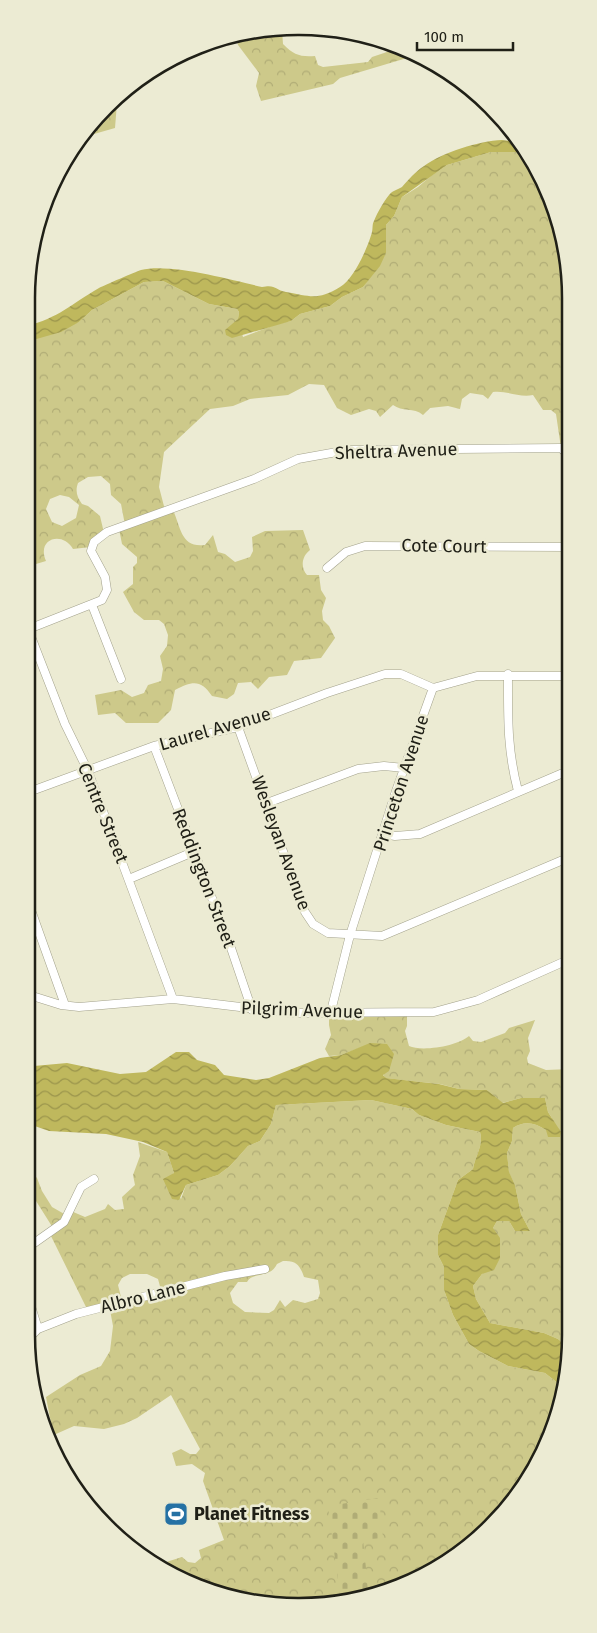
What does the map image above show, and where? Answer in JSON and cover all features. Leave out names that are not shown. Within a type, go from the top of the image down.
[{"type":"street","name":"Sheltra Avenue","points":[[92,605],[102,600],[107,590],[104,577],[91,551],[94,542],[108,532],[254,479],[298,459],[348,450],[385,448],[562,449]]},
{"type":"street","name":"Cote Court","points":[[326,568],[346,552],[365,546],[562,547]]},
{"type":"street","points":[[35,627],[92,605],[121,679]]},
{"type":"street","name":"Centre Street","points":[[35,650],[65,724],[88,771],[173,999]]},
{"type":"street","name":"Laurel Avenue","points":[[35,789],[154,746],[238,727],[327,693],[385,674],[401,674],[433,688]]},
{"type":"street","points":[[433,688],[477,676],[508,674],[562,676]]},
{"type":"street","points":[[508,674],[507,734],[510,760],[518,791]]},
{"type":"street","name":"Princeton Avenue","points":[[331,1011],[350,935],[404,768],[433,688]]},
{"type":"street","name":"Wesleyan Avenue","points":[[238,727],[305,912],[313,924],[328,932],[382,936],[562,860]]},
{"type":"street","name":"Reddington Street","points":[[154,746],[252,1010]]},
{"type":"street","points":[[267,803],[358,769],[384,766],[404,768]]},
{"type":"street","points":[[384,834],[395,836],[420,834],[562,773]]},
{"type":"street","points":[[129,879],[193,852]]},
{"type":"street","points":[[35,921],[65,1005]]},
{"type":"street","name":"Pilgrim Avenue","points":[[35,997],[80,1007],[173,999],[252,1010],[292,1013],[331,1011],[414,1012],[452,1008],[478,1000],[562,963]]},
{"type":"street","points":[[35,1242],[64,1222],[80,1188],[94,1179]]},
{"type":"street","name":"Albro Lane","points":[[35,1332],[38,1329],[76,1314],[225,1276],[265,1269]]},
{"type":"street","points":[[35,1319],[38,1329]]},
{"type":"green space","points":[[282,36],[283,44],[287,48],[294,53],[315,56],[318,65],[323,67],[368,62],[372,57],[389,51],[406,58],[340,78],[333,84],[261,101],[256,86],[259,73],[237,42],[247,40]]},
{"type":"green space","points":[[117,108],[115,128],[92,135]]},
{"type":"green space","points":[[491,152],[518,152],[535,182],[553,230],[560,264],[562,298],[562,449],[556,414],[551,410],[543,410],[533,395],[523,396],[493,392],[488,399],[483,395],[470,393],[462,399],[460,409],[448,406],[430,408],[423,415],[416,411],[393,405],[380,417],[376,411],[369,409],[351,415],[337,408],[324,385],[309,384],[288,395],[250,399],[233,406],[210,409],[164,452],[159,487],[165,510],[173,510],[180,530],[186,540],[197,545],[205,545],[213,535],[218,552],[225,554],[235,562],[250,557],[253,551],[252,537],[265,531],[303,530],[310,550],[304,558],[303,569],[307,575],[319,575],[321,590],[326,598],[322,611],[323,620],[329,626],[335,638],[321,658],[294,661],[287,675],[269,677],[258,689],[251,682],[238,683],[234,694],[227,699],[212,696],[200,684],[191,683],[181,687],[175,690],[171,710],[158,723],[126,723],[115,713],[98,715],[95,695],[121,690],[132,697],[144,693],[148,685],[161,681],[163,669],[160,656],[167,646],[168,635],[164,624],[159,620],[144,620],[134,612],[123,592],[133,584],[133,567],[137,563],[137,557],[122,544],[119,529],[125,525],[121,504],[111,495],[110,484],[101,476],[88,477],[78,483],[77,491],[82,504],[88,506],[100,516],[104,533],[91,547],[73,549],[69,543],[63,540],[52,540],[45,547],[46,561],[35,564],[35,339],[79,322],[92,310],[144,282],[163,281],[209,304],[237,309],[243,337],[277,324],[291,321],[300,314],[330,306],[342,297],[363,287],[386,253],[386,225],[394,216],[402,197],[447,165]],"holes":[[[60,495],[69,497],[79,505],[76,518],[62,526],[52,522],[46,509],[50,499]]]},
{"type":"green space","points":[[329,1011],[407,1012],[405,1031],[409,1046],[431,1048],[457,1043],[469,1036],[473,1041],[481,1042],[505,1033],[509,1028],[535,1020],[528,1038],[530,1051],[527,1058],[528,1063],[546,1070],[562,1069],[562,1342],[544,1333],[490,1323],[476,1299],[473,1286],[482,1274],[499,1258],[493,1228],[497,1221],[509,1221],[515,1231],[530,1231],[521,1214],[515,1185],[509,1173],[507,1153],[512,1141],[513,1128],[530,1123],[546,1130],[552,1118],[548,1112],[545,1098],[521,1098],[502,1103],[487,1090],[459,1089],[440,1084],[385,1078],[370,1044],[341,1055],[329,1056],[325,1049],[331,1035]]},
{"type":"green space","points":[[371,1100],[412,1109],[419,1115],[446,1125],[480,1132],[481,1141],[473,1169],[458,1180],[438,1235],[438,1255],[444,1267],[444,1290],[453,1315],[469,1344],[508,1366],[545,1373],[558,1383],[548,1419],[535,1451],[508,1495],[485,1521],[445,1554],[415,1571],[367,1589],[333,1596],[298,1598],[247,1593],[198,1578],[166,1562],[182,1557],[188,1562],[195,1563],[201,1558],[199,1550],[224,1540],[203,1481],[205,1473],[192,1464],[176,1466],[172,1453],[181,1449],[190,1454],[196,1454],[200,1449],[171,1395],[137,1418],[124,1424],[104,1429],[74,1426],[55,1435],[51,1423],[46,1397],[80,1375],[101,1366],[110,1351],[113,1326],[110,1310],[86,1307],[50,1234],[53,1228],[35,1199],[35,1176],[52,1207],[66,1215],[71,1211],[85,1217],[105,1209],[108,1204],[115,1210],[124,1209],[122,1197],[135,1185],[133,1175],[140,1156],[138,1142],[167,1152],[174,1173],[170,1178],[181,1199],[186,1185],[218,1175],[230,1166],[248,1146],[260,1141],[271,1124],[276,1105]],"holes":[[[287,1261],[294,1262],[299,1266],[304,1277],[318,1280],[320,1293],[318,1299],[305,1303],[293,1300],[285,1307],[280,1300],[274,1310],[269,1313],[245,1312],[233,1303],[230,1293],[238,1282],[247,1282],[253,1277],[270,1272],[277,1264]],[[130,1274],[147,1274],[158,1279],[161,1290],[122,1301],[118,1285],[122,1278]]]},
{"type":"green space","points":[[379,1498],[383,1538],[363,1540],[368,1589],[340,1595],[328,1506]]},
{"type":"water","points":[[493,141],[510,141],[518,152],[491,152],[447,165],[402,197],[394,216],[386,225],[386,253],[380,266],[363,287],[342,297],[330,306],[300,314],[291,321],[232,338],[226,335],[225,330],[238,319],[239,312],[237,309],[209,304],[163,281],[144,282],[92,310],[79,322],[61,332],[35,339],[35,324],[56,315],[99,288],[141,270],[154,268],[184,270],[262,287],[273,287],[282,291],[308,296],[319,296],[332,291],[345,283],[360,262],[372,232],[375,218],[384,201],[392,192],[402,187],[421,168],[441,156],[472,145]]},
{"type":"water","points":[[370,1043],[387,1044],[394,1054],[389,1071],[383,1075],[386,1078],[439,1084],[459,1089],[487,1090],[503,1103],[521,1098],[545,1098],[548,1112],[561,1132],[560,1137],[548,1137],[546,1130],[534,1124],[522,1124],[513,1128],[512,1141],[507,1153],[509,1172],[515,1185],[521,1214],[530,1231],[515,1231],[509,1221],[497,1221],[493,1228],[500,1238],[500,1258],[494,1270],[482,1274],[473,1286],[476,1299],[490,1323],[544,1333],[562,1342],[558,1383],[545,1373],[508,1366],[469,1344],[453,1315],[444,1290],[444,1267],[438,1255],[438,1235],[458,1180],[473,1169],[481,1141],[480,1132],[446,1125],[419,1115],[412,1109],[371,1100],[276,1105],[271,1124],[260,1141],[248,1146],[230,1166],[218,1175],[186,1185],[179,1200],[172,1199],[163,1179],[174,1173],[167,1152],[143,1142],[106,1134],[49,1131],[35,1126],[35,1066],[67,1063],[120,1074],[146,1072],[176,1052],[189,1052],[197,1060],[215,1065],[224,1075],[256,1080],[269,1078],[320,1058],[341,1055]]},
{"type":"place","name":"Planet Fitness","points":[[176,1514]]}]
